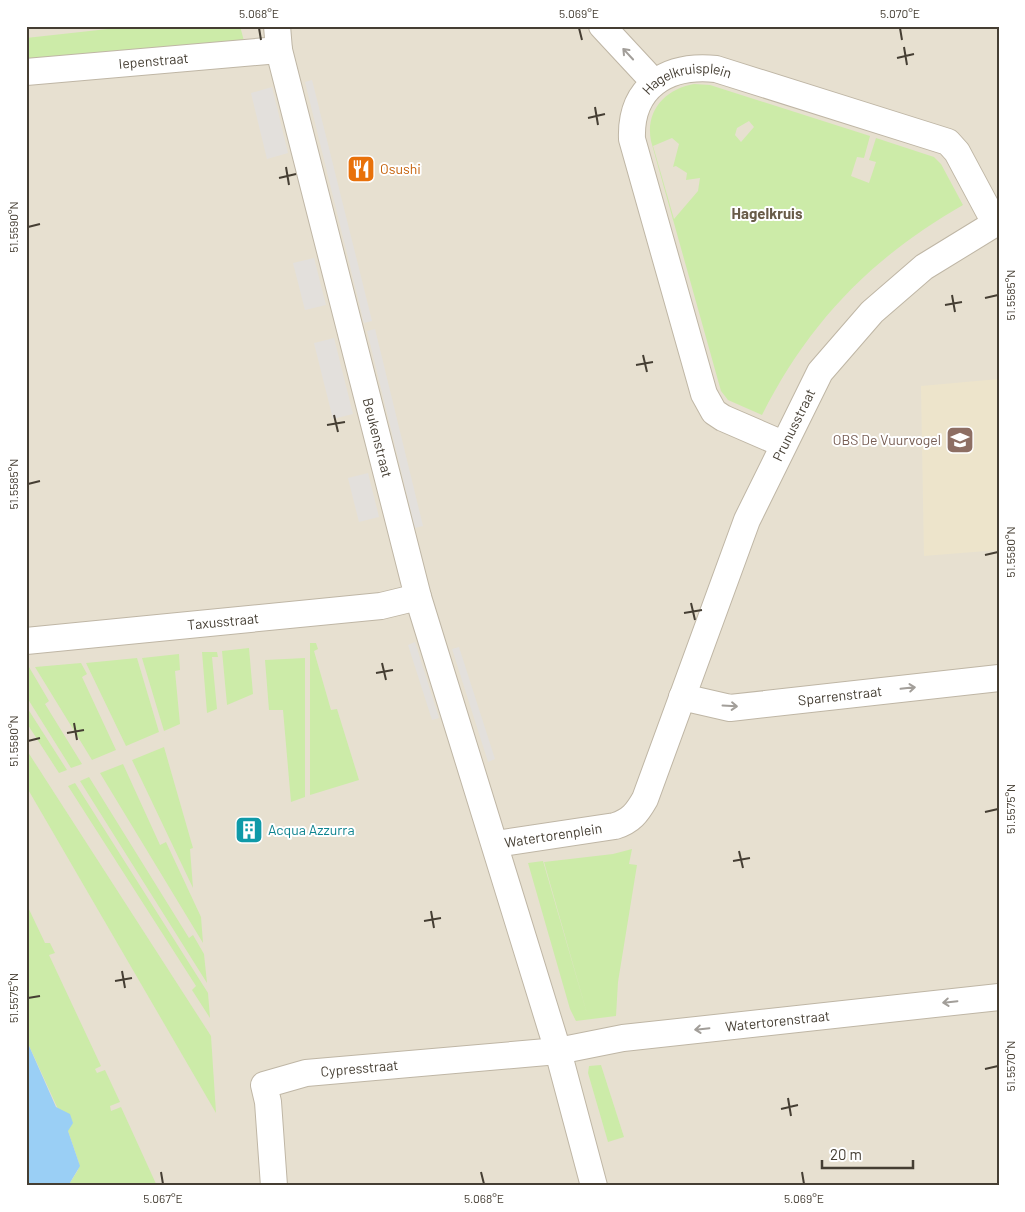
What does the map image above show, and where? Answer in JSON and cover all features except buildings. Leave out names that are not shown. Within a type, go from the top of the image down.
[{"type":"street","points":[[602,26],[654,82]]},
{"type":"street","name":"Iepenstraat","points":[[26,72],[278,38]]},
{"type":"street","name":"Beukenstraat","points":[[278,38],[418,596],[496,844]]},
{"type":"street","name":"Hagelkruisplein","points":[[783,444],[723,418],[714,412],[704,394],[632,139],[631,122],[642,94],[654,82],[667,74],[699,67],[716,68],[948,142],[957,152],[997,222]]},
{"type":"street","name":"Prunusstraat","points":[[682,698],[747,520],[820,372],[872,312],[924,267],[997,222]]},
{"type":"street","name":"Taxusstraat","points":[[26,641],[381,606],[418,596]]},
{"type":"street","name":"Sparrenstraat","points":[[682,698],[730,708],[999,678]]},
{"type":"street","name":"Watertorenplein","points":[[594,1186],[558,1051],[496,844],[626,823],[637,814],[645,799],[682,698]]},
{"type":"street","name":"Watertorenstraat","points":[[558,1051],[623,1038],[999,997]]},
{"type":"street","name":"Cypresstraat","points":[[274,1186],[268,1102],[264,1085],[306,1073],[558,1051]]},
{"type":"shaded area","points":[[26,26],[999,26],[999,1186],[26,1186]]},
{"type":"shaded area","points":[[312,80],[372,321],[364,323],[305,82]]},
{"type":"shaded area","points":[[272,87],[288,153],[267,159],[251,93]]},
{"type":"shaded area","points":[[314,258],[326,305],[305,310],[293,263]]},
{"type":"shaded area","points":[[375,329],[423,526],[415,528],[367,331]]},
{"type":"shaded area","points":[[334,338],[353,414],[333,419],[314,343]]},
{"type":"shaded area","name":"OBS De Vuurvogel","points":[[999,379],[999,550],[924,556],[921,386]]},
{"type":"shaded area","points":[[368,473],[379,517],[359,522],[348,478]]},
{"type":"shaded area","points":[[415,642],[439,718],[432,720],[408,645]]},
{"type":"shaded area","points":[[459,647],[495,759],[488,762],[452,649]]},
{"type":"green space","points":[[135,26],[240,26],[244,41],[26,60],[26,38]]},
{"type":"green space","points":[[694,84],[710,85],[870,136],[864,158],[857,157],[851,176],[869,183],[876,162],[869,160],[876,138],[934,157],[941,164],[963,205],[930,225],[900,247],[846,295],[822,321],[800,350],[780,381],[762,415],[728,400],[721,391],[651,141],[651,120],[654,111],[666,96]],"holes":[[[749,121],[754,127],[741,142],[735,135],[737,128]],[[672,138],[679,144],[673,167],[676,166],[687,173],[686,180],[700,178],[698,191],[674,219],[653,146]]]},
{"type":"green space","points":[[310,643],[316,643],[318,649],[314,651],[331,710],[337,709],[359,780],[310,795]]},
{"type":"green space","points":[[249,648],[253,694],[227,705],[222,651]]},
{"type":"green space","points":[[202,652],[217,652],[218,657],[212,657],[217,709],[207,713]]},
{"type":"green space","points":[[179,654],[180,670],[175,671],[180,724],[164,731],[142,658]]},
{"type":"green space","points":[[137,658],[159,732],[126,746],[86,663]]},
{"type":"green space","points":[[305,658],[305,797],[291,802],[283,710],[269,710],[265,660]]},
{"type":"green space","points":[[81,663],[87,674],[82,677],[116,750],[92,760],[35,667]]},
{"type":"green space","points":[[29,667],[49,701],[45,704],[82,764],[71,768],[26,696],[26,668]]},
{"type":"green space","points":[[26,706],[67,770],[59,773],[26,722]]},
{"type":"green space","points":[[164,747],[193,848],[190,849],[193,888],[132,760]]},
{"type":"green space","points":[[26,749],[211,1036],[216,1113],[26,786]]},
{"type":"green space","points":[[123,764],[160,845],[166,842],[201,917],[203,943],[100,773]]},
{"type":"green space","points":[[89,777],[189,938],[193,935],[204,954],[207,983],[80,781]]},
{"type":"green space","points":[[75,783],[208,993],[210,1018],[192,990],[196,986],[68,786]]},
{"type":"green space","points":[[632,849],[629,864],[637,865],[618,982],[616,1016],[576,1021],[570,1009],[528,863],[543,861],[588,1017],[544,862],[613,854]]},
{"type":"green space","points":[[26,903],[45,943],[50,943],[55,953],[49,955],[101,1066],[95,1069],[97,1073],[105,1070],[120,1102],[110,1106],[111,1111],[121,1107],[157,1186],[68,1186],[78,1170],[79,1163],[68,1131],[26,1039]]},
{"type":"green space","points":[[601,1065],[624,1137],[608,1142],[588,1073],[589,1066]]},
{"type":"water","points":[[26,1039],[56,1107],[70,1114],[73,1123],[68,1131],[80,1166],[68,1186],[26,1186]]},
{"type":"place","name":"Osushi","points":[[361,169]]},
{"type":"place","name":"OBS De Vuurvogel","points":[[960,440]]},
{"type":"place","name":"Acqua Azzurra","points":[[249,830]]},
{"type":"district","name":"Hagelkruis","points":[[767,214]]}]
